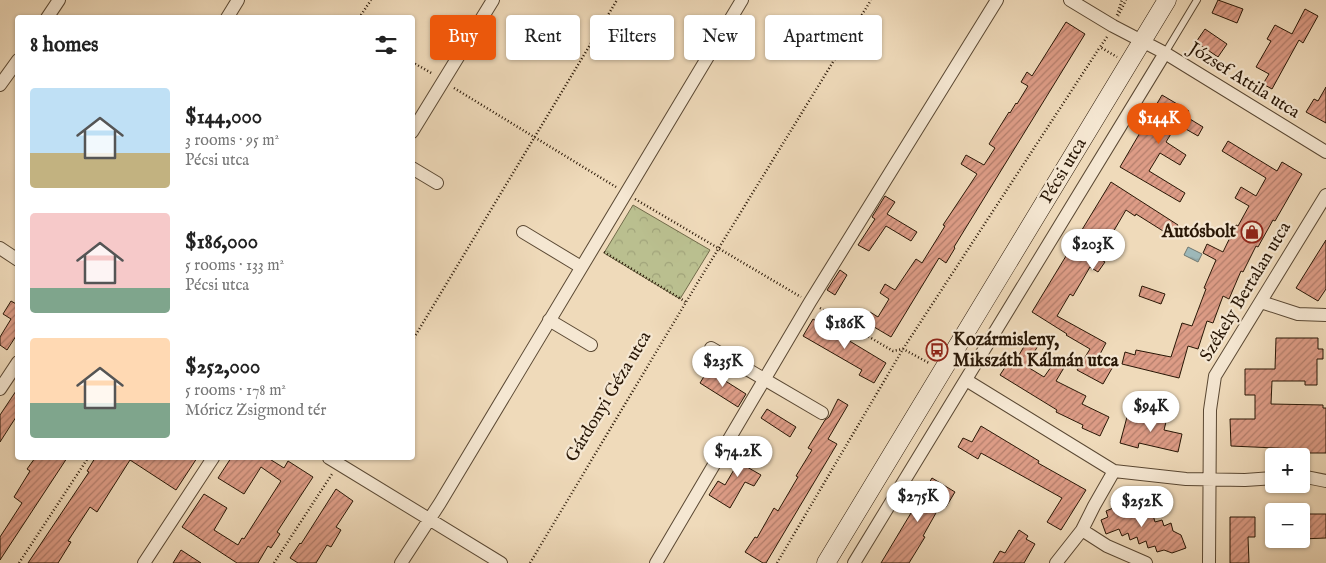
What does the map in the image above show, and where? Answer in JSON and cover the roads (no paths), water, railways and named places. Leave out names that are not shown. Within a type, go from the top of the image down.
[{"type":"main road","name":"Pécsi utca","points":[[826,563],[1167,0]]},
{"type":"street","points":[[49,15],[59,0]]},
{"type":"street","points":[[229,15],[238,0]]},
{"type":"street","points":[[415,127],[492,0]]},
{"type":"street","points":[[401,563],[430,519],[742,0]]},
{"type":"street","points":[[656,563],[810,302],[997,0]]},
{"type":"street","name":"József Attila utca","points":[[1070,0],[1165,53],[1326,152]]},
{"type":"street","points":[[854,563],[1165,53]]},
{"type":"street","points":[[0,85],[15,64]]},
{"type":"street","points":[[415,170],[437,183]]},
{"type":"street","name":"Székely Bertalan utca","points":[[1209,563],[1210,410],[1215,376],[1326,195]]},
{"type":"street","points":[[523,232],[581,267]]},
{"type":"street","points":[[0,248],[15,258]]},
{"type":"street","points":[[1261,302],[1298,314],[1326,315]]},
{"type":"street","points":[[549,320],[591,345]]},
{"type":"street","points":[[711,348],[822,413]]},
{"type":"street","points":[[0,389],[15,366]]},
{"type":"street","points":[[966,380],[1114,471],[1209,479],[1265,479]]},
{"type":"street","points":[[144,563],[212,460]]},
{"type":"street","points":[[334,461],[501,563]]},
{"type":"street","points":[[1056,563],[1082,530],[1114,471]]},
{"type":"street","points":[[1310,478],[1326,481]]},
{"type":"street","points":[[1082,530],[1107,546],[1146,563]]},
{"type":"lane","points":[[1165,53],[1197,0]]},
{"type":"water","points":[[1188,247],[1202,254],[1198,262],[1184,255]]},
{"type":"place","name":"Autósbolt","points":[[1252,232]]},
{"type":"place","name":"Kozármisleny, Mikszáth Kálmán utca","points":[[937,350]]}]
